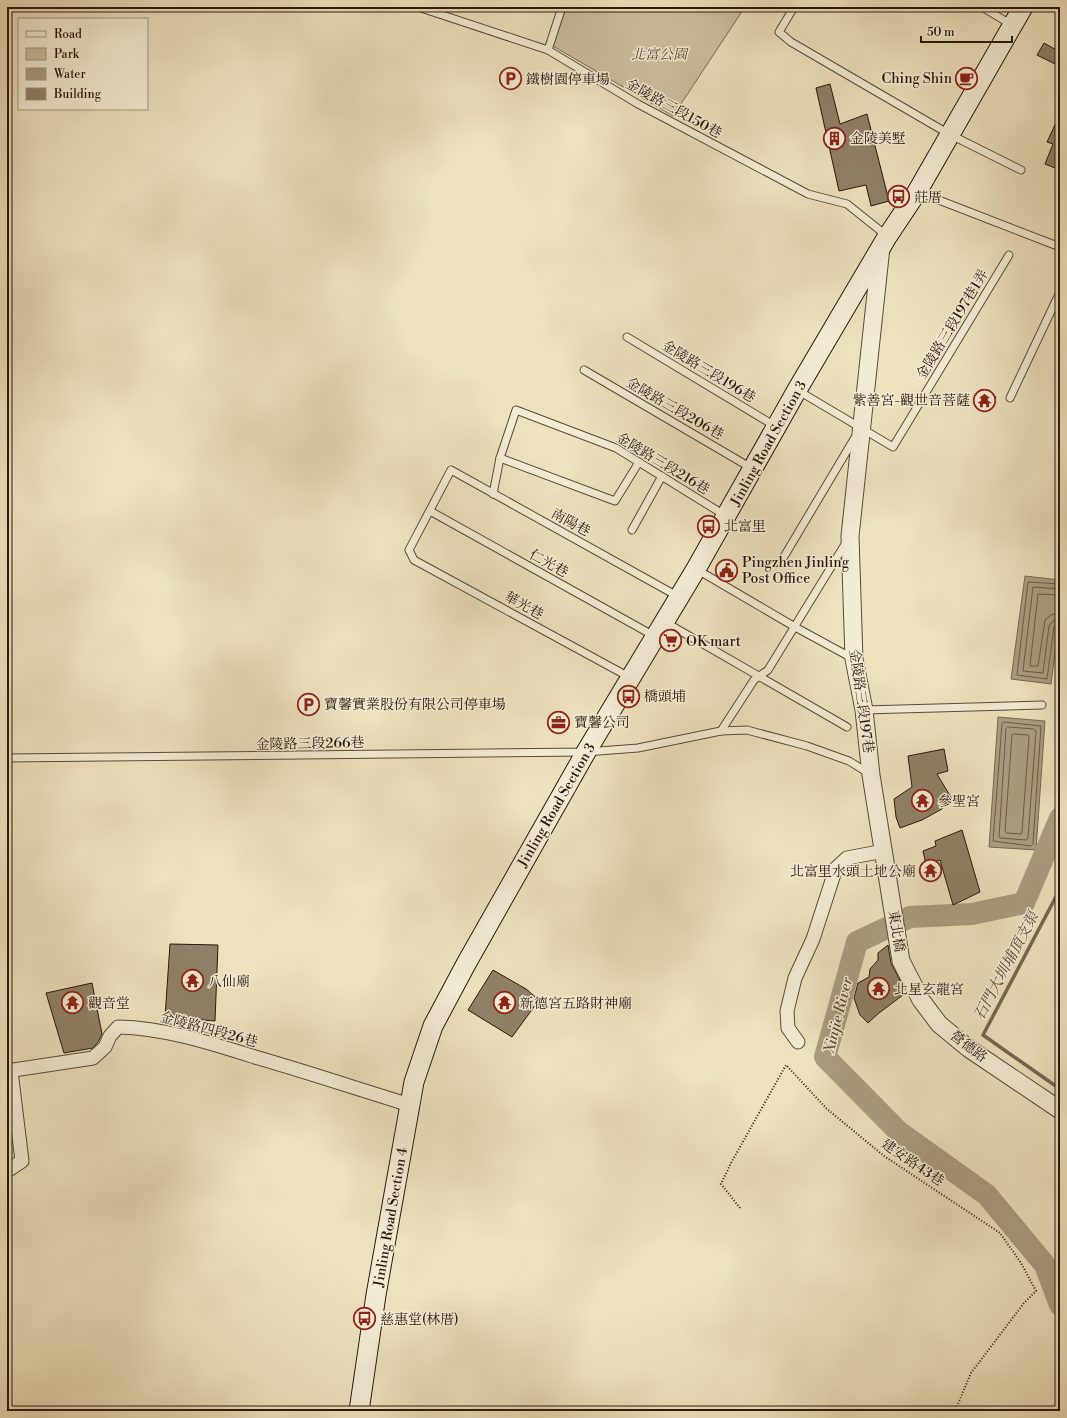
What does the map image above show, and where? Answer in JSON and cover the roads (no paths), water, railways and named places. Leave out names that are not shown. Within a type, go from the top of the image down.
[{"type":"main road","name":"Jinling Road Section 3","points":[[433,1026],[466,964],[586,752],[696,569],[797,390],[884,242],[917,192],[1023,7]]},
{"type":"main road","name":"Jinling Road Section 4","points":[[359,1411],[376,1295],[414,1082],[433,1026]]},
{"type":"street","name":"金陵路三段197巷","points":[[884,242],[850,536],[854,659],[864,710],[871,775],[892,902]]},
{"type":"street","points":[[798,1042],[788,1028],[788,1011],[795,978],[813,939],[836,868],[847,858],[884,851]]},
{"type":"street","name":"東北橋","points":[[892,902],[902,961]]},
{"type":"street","name":"營德路","points":[[902,961],[921,1000],[939,1024],[968,1048],[1057,1107]]},
{"type":"street","name":"金陵路四段26巷","points":[[7,1171],[22,1161],[9,1071],[93,1058],[105,1047],[110,1036],[118,1027],[135,1027],[169,1033],[215,1045],[410,1105]]},
{"type":"lane","name":"金陵路三段150巷","points":[[418,7],[548,50],[638,104],[808,194],[847,204],[884,242]]},
{"type":"lane","points":[[548,50],[562,7]]},
{"type":"lane","points":[[794,7],[779,32],[798,46],[950,134],[1021,170]]},
{"type":"lane","points":[[982,7],[1012,25]]},
{"type":"lane","points":[[917,192],[1060,247]]},
{"type":"lane","name":"金陵路三段197巷1弄","points":[[861,431],[893,447],[1009,255]]},
{"type":"lane","points":[[1010,398],[1060,292]]},
{"type":"lane","name":"金陵路三段196巷","points":[[627,336],[777,427]]},
{"type":"lane","name":"金陵路三段206巷","points":[[584,370],[753,469]]},
{"type":"lane","points":[[782,560],[854,439],[861,431],[797,390]]},
{"type":"lane","name":"金陵路三段216巷","points":[[500,458],[516,410],[616,448],[727,516]]},
{"type":"lane","points":[[493,494],[500,458],[615,501],[639,462]]},
{"type":"lane","name":"南陽巷","points":[[430,512],[451,470],[679,597]]},
{"type":"lane","points":[[632,530],[662,476]]},
{"type":"lane","name":"華光巷","points":[[430,512],[409,550],[414,560],[631,678]]},
{"type":"lane","name":"仁光巷","points":[[430,512],[660,629],[760,676],[847,727]]},
{"type":"lane","points":[[721,731],[754,680],[768,670],[850,536]]},
{"type":"lane","points":[[696,569],[795,627],[854,659]]},
{"type":"lane","points":[[864,710],[1042,705]]},
{"type":"lane","name":"金陵路三段266巷","points":[[7,758],[586,752],[638,748],[721,731],[747,730],[800,744],[849,761],[871,775]]},
{"type":"water","points":[[1025,576],[1060,580],[1060,613],[1051,684],[1011,679]]},
{"type":"water","points":[[998,717],[1045,721],[1036,850],[989,847]]},
{"type":"waterway","name":"Xinjie River","points":[[1060,818],[1024,903],[972,914],[910,917],[857,942],[825,1057],[899,1132],[987,1195],[1045,1265],[1060,1305]]},
{"type":"waterway","name":"石門大圳埔頂支渠","points":[[1060,889],[983,1035],[1060,1089]]},
{"type":"waterway","name":"石門大圳埔頂支渠","points":[[1054,1287],[1060,1288]]},
{"type":"place","name":"Ching Shin","points":[[967,78]]},
{"type":"place","name":"鐵樹園停車場","points":[[511,79]]},
{"type":"place","name":"金陵美墅","points":[[835,138]]},
{"type":"place","name":"莊厝","points":[[899,197]]},
{"type":"place","name":"紫善宮-觀世音菩薩","points":[[985,400]]},
{"type":"place","name":"北富里","points":[[709,526]]},
{"type":"place","name":"Pingzhen Jinling Post Office","points":[[726,570]]},
{"type":"place","name":"OK mart","points":[[671,641]]},
{"type":"place","name":"橋頭埔","points":[[629,696]]},
{"type":"place","name":"寶馨實業股份有限公司停車場","points":[[309,704]]},
{"type":"place","name":"寶馨公司","points":[[559,722]]},
{"type":"place","name":"參聖宮","points":[[922,801]]},
{"type":"place","name":"北富里水頭土地公廟","points":[[931,871]]},
{"type":"place","name":"八仙廟","points":[[192,981]]},
{"type":"place","name":"北星玄龍宮","points":[[879,989]]},
{"type":"place","name":"觀音堂","points":[[73,1003]]},
{"type":"place","name":"新德宮五路財神廟","points":[[504,1003]]},
{"type":"place","name":"慈惠堂(林厝)","points":[[365,1319]]},
{"type":"park label","name":"北富公園","points":[[659,54]]}]
